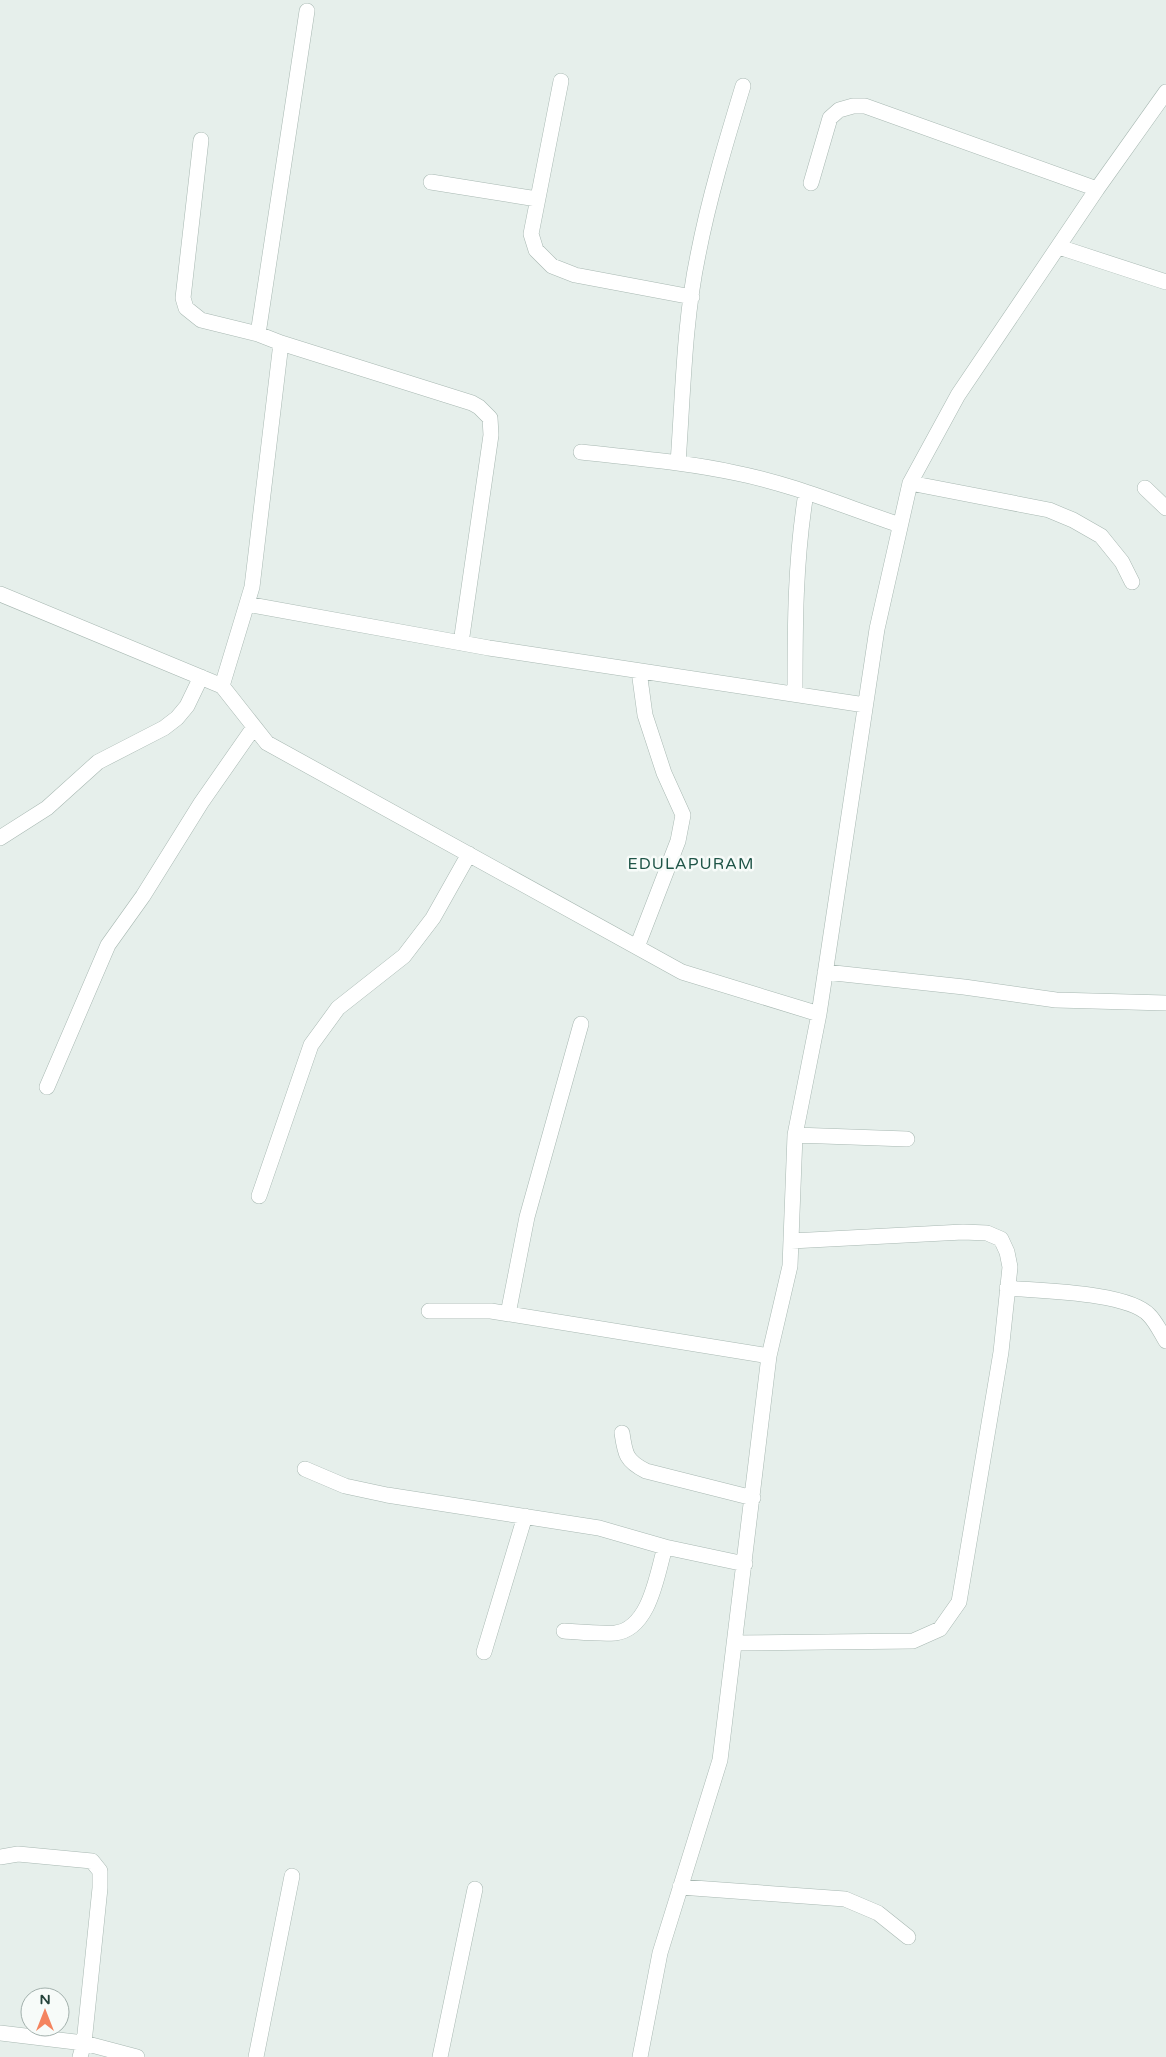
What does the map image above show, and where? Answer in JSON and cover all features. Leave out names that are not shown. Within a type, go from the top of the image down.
[{"type":"street","points":[[258,334],[307,11]]},
{"type":"street","points":[[561,81],[530,234],[536,250],[552,266],[575,275],[692,297]]},
{"type":"street","points":[[678,463],[697,256],[715,179],[743,86]]},
{"type":"street","points":[[640,2057],[660,1953],[720,1760],[769,1356],[790,1266],[795,1135],[819,1014],[877,629],[910,483],[958,395],[1097,189],[1166,92]]},
{"type":"street","points":[[811,183],[830,118],[839,110],[853,106],[865,106],[1097,189]]},
{"type":"street","points":[[201,140],[183,298],[186,308],[201,320],[258,334],[280,343],[458,398],[479,407],[490,418],[491,435],[462,643]]},
{"type":"street","points":[[431,182],[537,199]]},
{"type":"street","points":[[1059,246],[1166,282]]},
{"type":"street","points":[[222,686],[253,578],[280,343]]},
{"type":"street","points":[[581,452],[678,463],[737,473],[806,493],[900,525]]},
{"type":"street","points":[[910,483],[1048,510],[1073,520],[1101,536],[1122,562],[1132,582]]},
{"type":"street","points":[[1145,488],[1166,508]]},
{"type":"street","points":[[795,694],[795,587],[799,536],[806,493]]},
{"type":"street","points":[[0,594],[222,686],[266,743],[682,972],[819,1014]]},
{"type":"street","points":[[247,604],[462,643],[865,705]]},
{"type":"street","points":[[637,947],[678,840],[683,815],[664,773],[645,715],[639,671]]},
{"type":"street","points":[[0,838],[47,808],[98,762],[164,728],[177,718],[187,706],[201,677]]},
{"type":"street","points":[[47,1087],[108,945],[143,896],[201,802],[254,726]]},
{"type":"street","points":[[259,1196],[312,1045],[338,1008],[404,956],[433,918],[469,854]]},
{"type":"street","points":[[825,972],[964,987],[1056,1000],[1166,1003]]},
{"type":"street","points":[[508,1314],[527,1217],[581,1024]]},
{"type":"street","points":[[795,1135],[908,1139]]},
{"type":"street","points":[[735,1643],[912,1641],[940,1629],[959,1602],[1001,1352],[1010,1267],[1008,1252],[1001,1239],[987,1233],[963,1232],[791,1241]]},
{"type":"street","points":[[1007,1288],[1106,1298],[1133,1304],[1149,1315],[1166,1341]]},
{"type":"street","points":[[429,1311],[491,1311],[769,1356]]},
{"type":"street","points":[[622,1433],[625,1454],[633,1465],[646,1471],[753,1498]]},
{"type":"street","points":[[305,1468],[345,1486],[387,1495],[598,1528],[665,1547],[745,1564]]},
{"type":"street","points":[[484,1652],[526,1516]]},
{"type":"street","points":[[564,1631],[616,1633],[631,1628],[645,1612],[665,1547]]},
{"type":"street","points":[[0,1857],[18,1854],[92,1861],[100,1871],[100,1888],[82,2050]]},
{"type":"street","points":[[256,2057],[292,1876]]},
{"type":"street","points":[[680,1887],[845,1899],[878,1914],[908,1937]]},
{"type":"street","points":[[440,2057],[476,1889]]},
{"type":"street","points":[[0,2033],[82,2050],[137,2057]]},
{"type":"district","name":"EDULAPURAM","points":[[691,864]]}]
